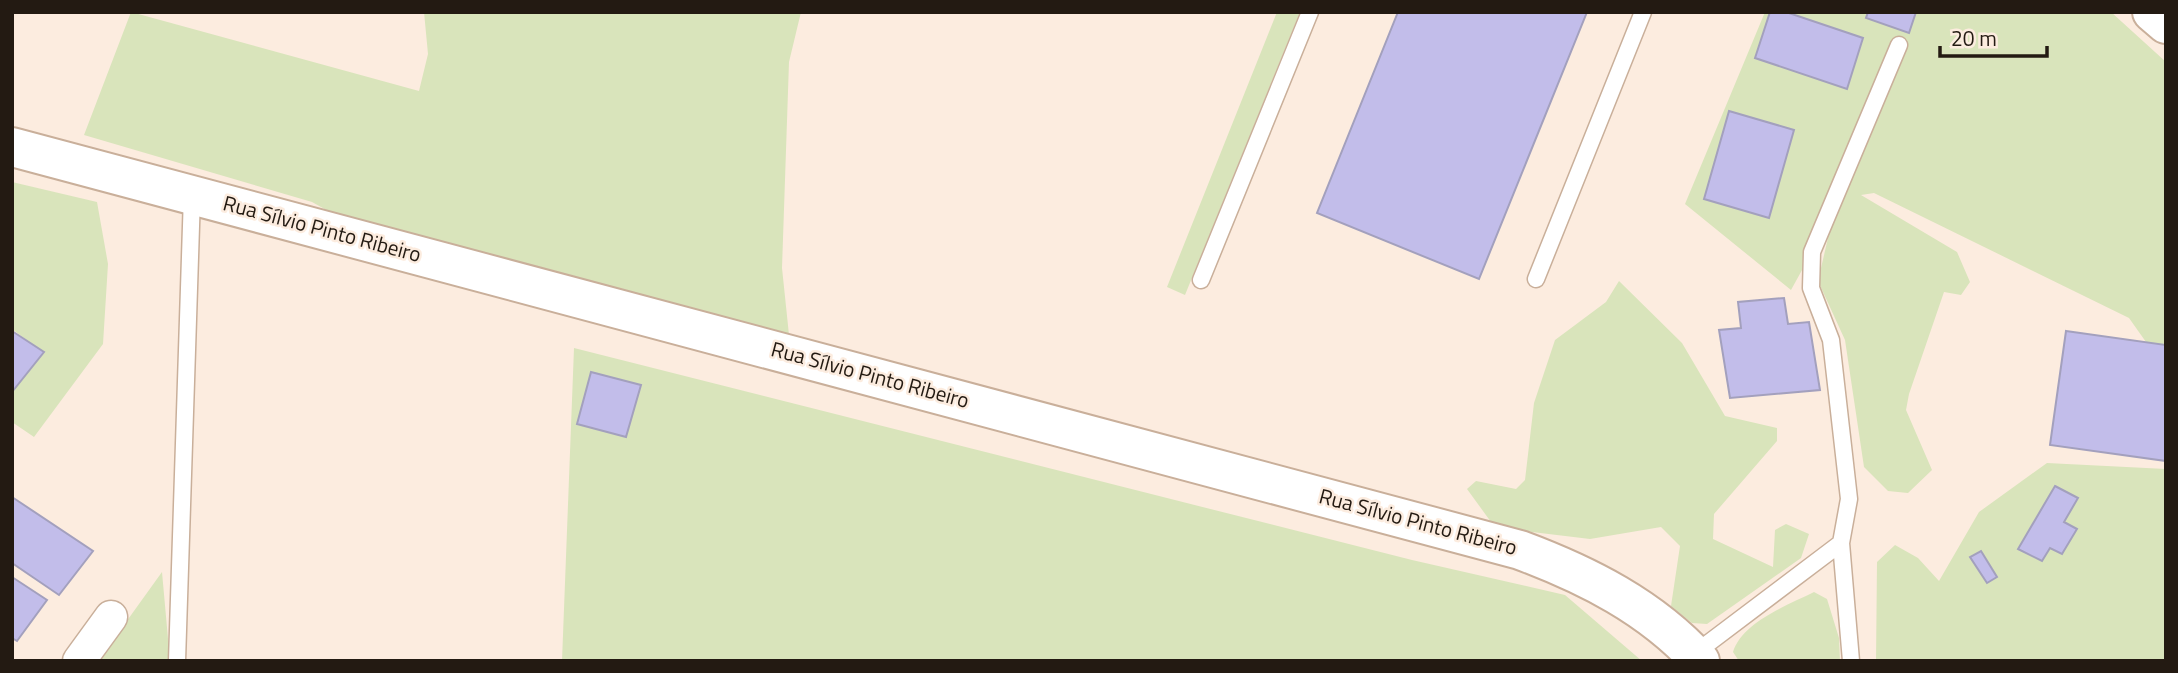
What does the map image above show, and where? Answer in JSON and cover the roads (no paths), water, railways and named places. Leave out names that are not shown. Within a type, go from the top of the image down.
[{"type":"street","points":[[2152,12],[2166,24]]},
{"type":"street","name":"Rua Sílvio Pinto Ribeiro","points":[[12,147],[1520,550],[1573,570],[1613,591],[1654,618],[1697,657]]},
{"type":"street","points":[[79,661],[111,617]]},
{"type":"lane","points":[[1201,280],[1310,12]]},
{"type":"lane","points":[[1536,279],[1643,12]]},
{"type":"lane","points":[[1851,661],[1841,543],[1849,499],[1831,340],[1811,288],[1812,252],[1899,45]]},
{"type":"lane","points":[[177,661],[192,195]]},
{"type":"lane","points":[[1697,657],[1841,543]]}]
